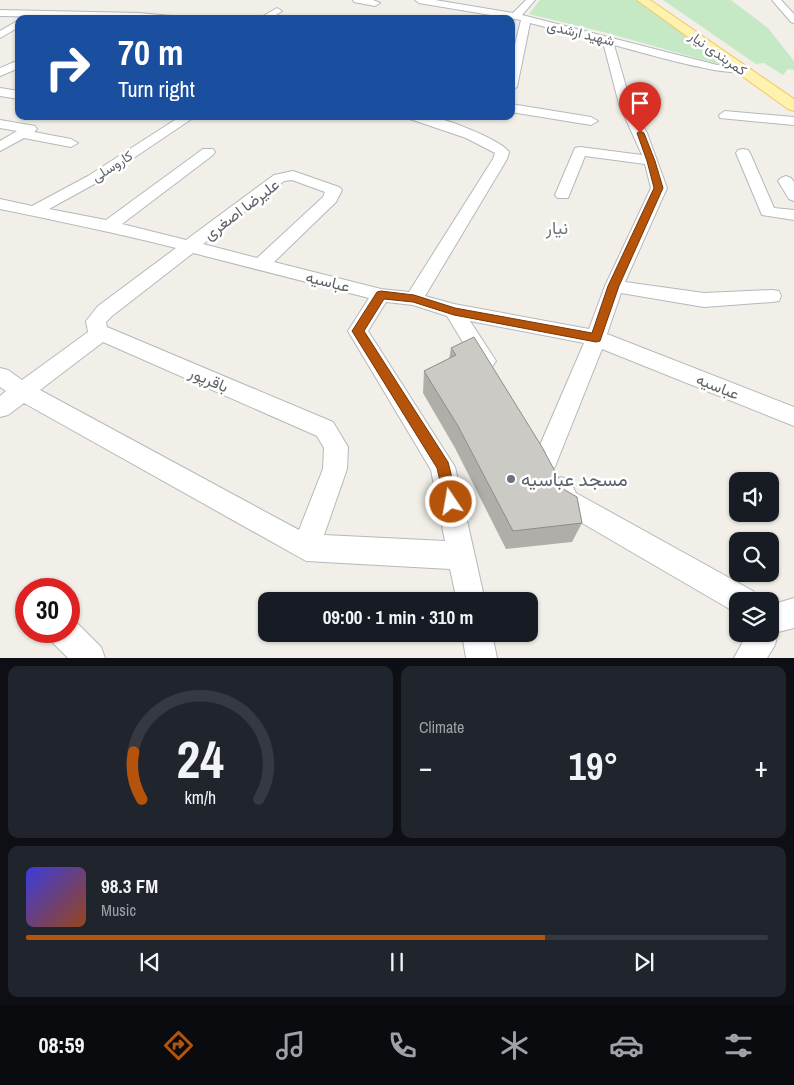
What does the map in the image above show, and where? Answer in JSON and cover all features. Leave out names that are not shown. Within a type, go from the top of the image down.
[{"type":"main road","name":"کمربندی نیار","points":[[643,0],[794,106]]},
{"type":"street","points":[[357,0],[375,4]]},
{"type":"street","name":"شهید ارشدی","points":[[419,0],[444,9],[468,9],[503,15]]},
{"type":"street","points":[[468,9],[481,0]]},
{"type":"street","points":[[515,56],[520,18],[531,0]]},
{"type":"street","points":[[776,0],[792,16]]},
{"type":"street","points":[[270,15],[277,11]]},
{"type":"street","points":[[0,13],[15,15]]},
{"type":"street","name":"شهید ارشدی","points":[[515,17],[717,68],[742,70]]},
{"type":"street","points":[[0,35],[15,26]]},
{"type":"street","points":[[546,460],[596,338],[614,286],[659,188],[640,133],[625,104],[608,40]]},
{"type":"street","points":[[0,73],[15,65]]},
{"type":"street","points":[[0,92],[15,94]]},
{"type":"street","points":[[515,109],[591,121]]},
{"type":"street","points":[[725,115],[794,121]]},
{"type":"street","name":"کاروسلی","points":[[32,212],[93,179],[184,120]]},
{"type":"street","points":[[414,299],[500,159],[502,152],[458,123],[440,120]]},
{"type":"street","points":[[0,124],[30,129],[0,147]]},
{"type":"street","points":[[22,134],[71,143]]},
{"type":"street","points":[[563,195],[580,151],[651,161]]},
{"type":"street","points":[[109,226],[208,152]]},
{"type":"street","points":[[743,153],[768,212],[794,215]]},
{"type":"street","name":"علیرضا اصغری","points":[[192,247],[279,178],[293,175],[334,190],[330,198],[261,264]]},
{"type":"street","points":[[786,181],[794,196]]},
{"type":"street","name":"عباسیه","points":[[0,204],[32,212],[109,226],[381,294],[414,299],[454,311],[596,338],[794,417]]},
{"type":"street","points":[[0,408],[101,333],[96,331],[96,321],[105,311],[192,247]]},
{"type":"street","points":[[614,286],[704,300],[772,296]]},
{"type":"street","points":[[381,294],[358,331],[443,467],[469,592]]},
{"type":"street","points":[[454,311],[495,377]]},
{"type":"street","name":"باقرپور","points":[[101,333],[325,429],[336,447],[335,469],[306,548]]},
{"type":"street","points":[[0,376],[22,391],[306,548],[462,556]]},
{"type":"street","points":[[531,435],[567,501],[729,593]]},
{"type":"street","points":[[479,642],[482,658]]},
{"type":"street","points":[[749,658],[760,642]]},
{"type":"street","points":[[75,643],[90,658]]},
{"type":"green space","points":[[540,0],[636,0],[725,64],[718,64],[607,33],[529,14]]},
{"type":"green space","points":[[663,0],[731,0],[768,28],[794,61],[794,70],[788,69],[783,75],[764,63],[756,64]]},
{"type":"building","name":"مسجد عباسیه","points":[[474,337],[542,447],[565,490],[577,497],[582,523],[513,531],[458,426],[424,371],[456,355],[451,348]]},
{"type":"place","name":"مسجد عباسیه","points":[[511,479]]},
{"type":"district","name":"نیار","points":[[557,228]]},
{"type":"route","points":[[451,502],[443,467],[358,331],[381,294],[414,299],[454,311],[596,338],[614,286],[659,188],[640,133]]}]
